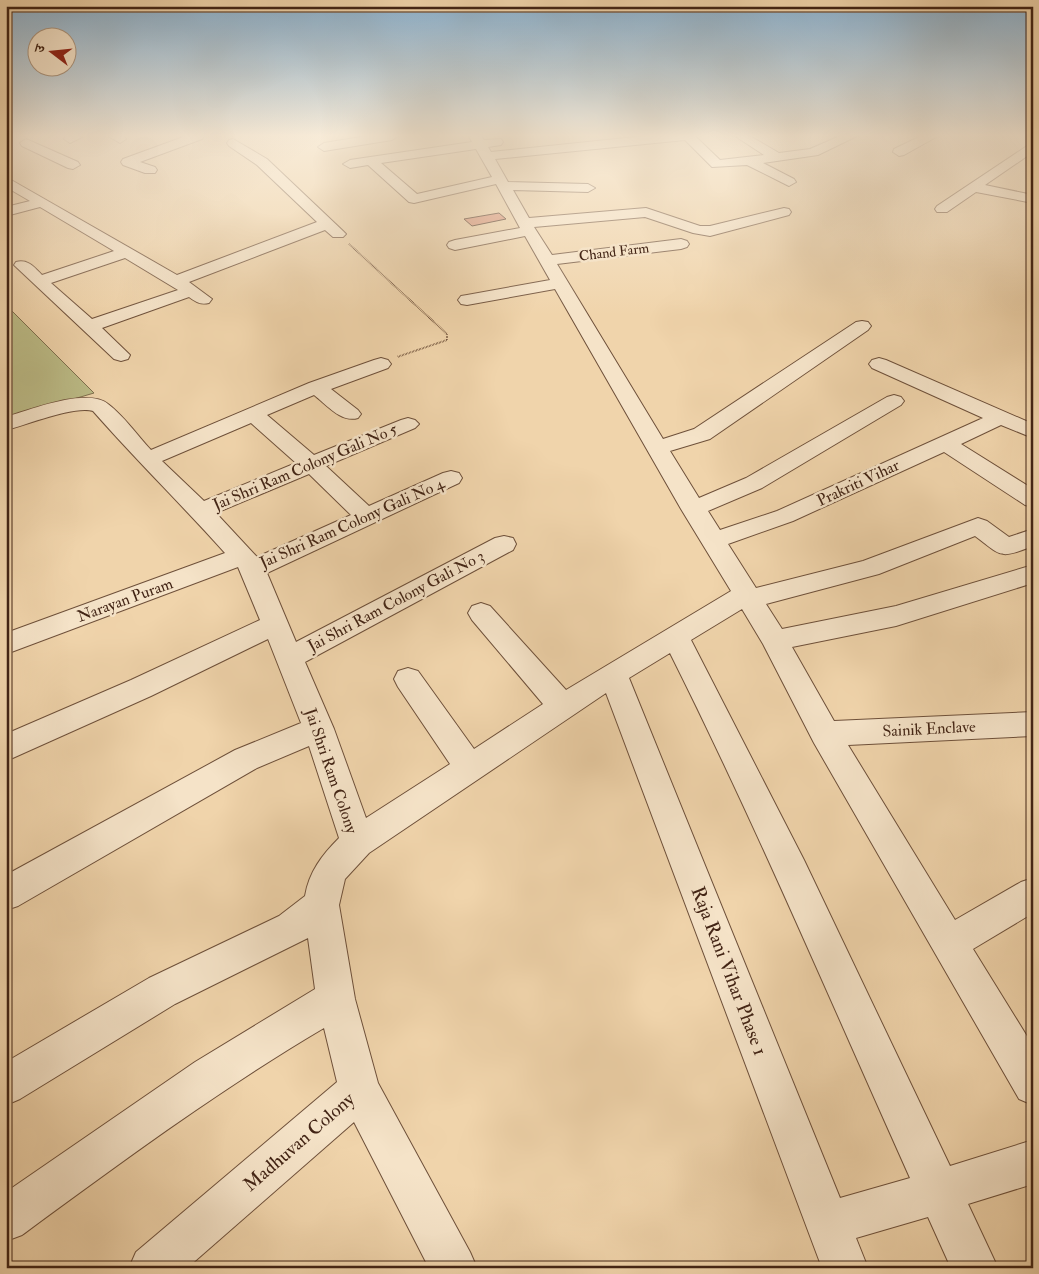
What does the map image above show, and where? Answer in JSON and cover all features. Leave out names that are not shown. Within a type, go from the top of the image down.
[{"type":"street","points":[[31,195],[190,290]]},
{"type":"street","points":[[297,195],[339,235]]},
{"type":"street","points":[[410,195],[414,199],[432,195]]},
{"type":"street","points":[[509,195],[657,448],[775,640],[825,734],[1033,1085]]},
{"type":"street","points":[[942,209],[960,195]]},
{"type":"street","points":[[997,195],[1031,207]]},
{"type":"street","points":[[6,212],[42,202]]},
{"type":"street","points":[[455,245],[526,227],[646,212],[698,230],[710,231],[784,212]]},
{"type":"street","points":[[89,326],[190,290],[327,224]]},
{"type":"street","name":"Chand Farm","points":[[547,260],[681,244]]},
{"type":"street","points":[[40,281],[126,252]]},
{"type":"street","points":[[22,265],[121,355]]},
{"type":"street","points":[[467,300],[560,283]]},
{"type":"street","points":[[657,448],[702,434],[862,326]]},
{"type":"street","points":[[148,459],[316,387],[385,362]]},
{"type":"street","points":[[879,364],[1033,432]]},
{"type":"street","points":[[316,387],[351,414]]},
{"type":"street","points":[[693,508],[754,483],[894,401]]},
{"type":"street","name":"Jai Shri Ram Colony","points":[[6,424],[65,407],[88,404],[100,407],[148,459],[201,511],[247,562],[319,729],[357,842],[613,674],[747,597],[870,568],[978,526],[1006,547],[1033,537]]},
{"type":"street","points":[[253,414],[312,465],[367,517]]},
{"type":"street","name":"Prakriti Vihar","points":[[713,541],[785,516],[1000,418]]},
{"type":"street","name":"Jai Shri Ram Colony Gali No 5","points":[[201,511],[408,424]]},
{"type":"street","points":[[944,442],[1033,500]]},
{"type":"street","name":"Jai Shri Ram Colony Gali No 4","points":[[247,562],[367,517],[451,478]]},
{"type":"street","name":"Jai Shri Ram Colony Gali No 3","points":[[289,658],[504,544]]},
{"type":"street","name":"Narayan Puram","points":[[6,644],[247,562]]},
{"type":"street","points":[[775,640],[896,616],[1033,574]]},
{"type":"street","points":[[481,613],[562,707]]},
{"type":"street","points":[[6,748],[141,688],[275,624]]},
{"type":"street","points":[[675,637],[710,702],[802,895],[938,1192],[975,1268]]},
{"type":"street","name":"Raja Rani Vihar Phase 1","points":[[613,674],[845,1268]]},
{"type":"street","points":[[408,679],[470,769]]},
{"type":"street","name":"Sainik Enclave","points":[[825,734],[1033,724]]},
{"type":"street","points":[[6,894],[246,759],[319,729]]},
{"type":"street","name":"Madhuvan Colony","points":[[166,1263],[359,1090],[336,999],[321,905],[324,886],[332,868],[357,842]]},
{"type":"street","points":[[948,943],[1033,894]]},
{"type":"street","points":[[6,1085],[162,991],[292,928],[321,905]]},
{"type":"street","points":[[6,1219],[152,1116],[271,1036],[336,999]]},
{"type":"street","points":[[359,1090],[454,1268]]},
{"type":"street","points":[[828,1224],[1033,1162]]},
{"type":"path","points":[[339,235],[446,334],[446,340],[385,362]]},
{"type":"green space","points":[[6,305],[94,393],[6,419]]},
{"type":"building","points":[[499,213],[506,219],[472,226],[464,219]]}]
